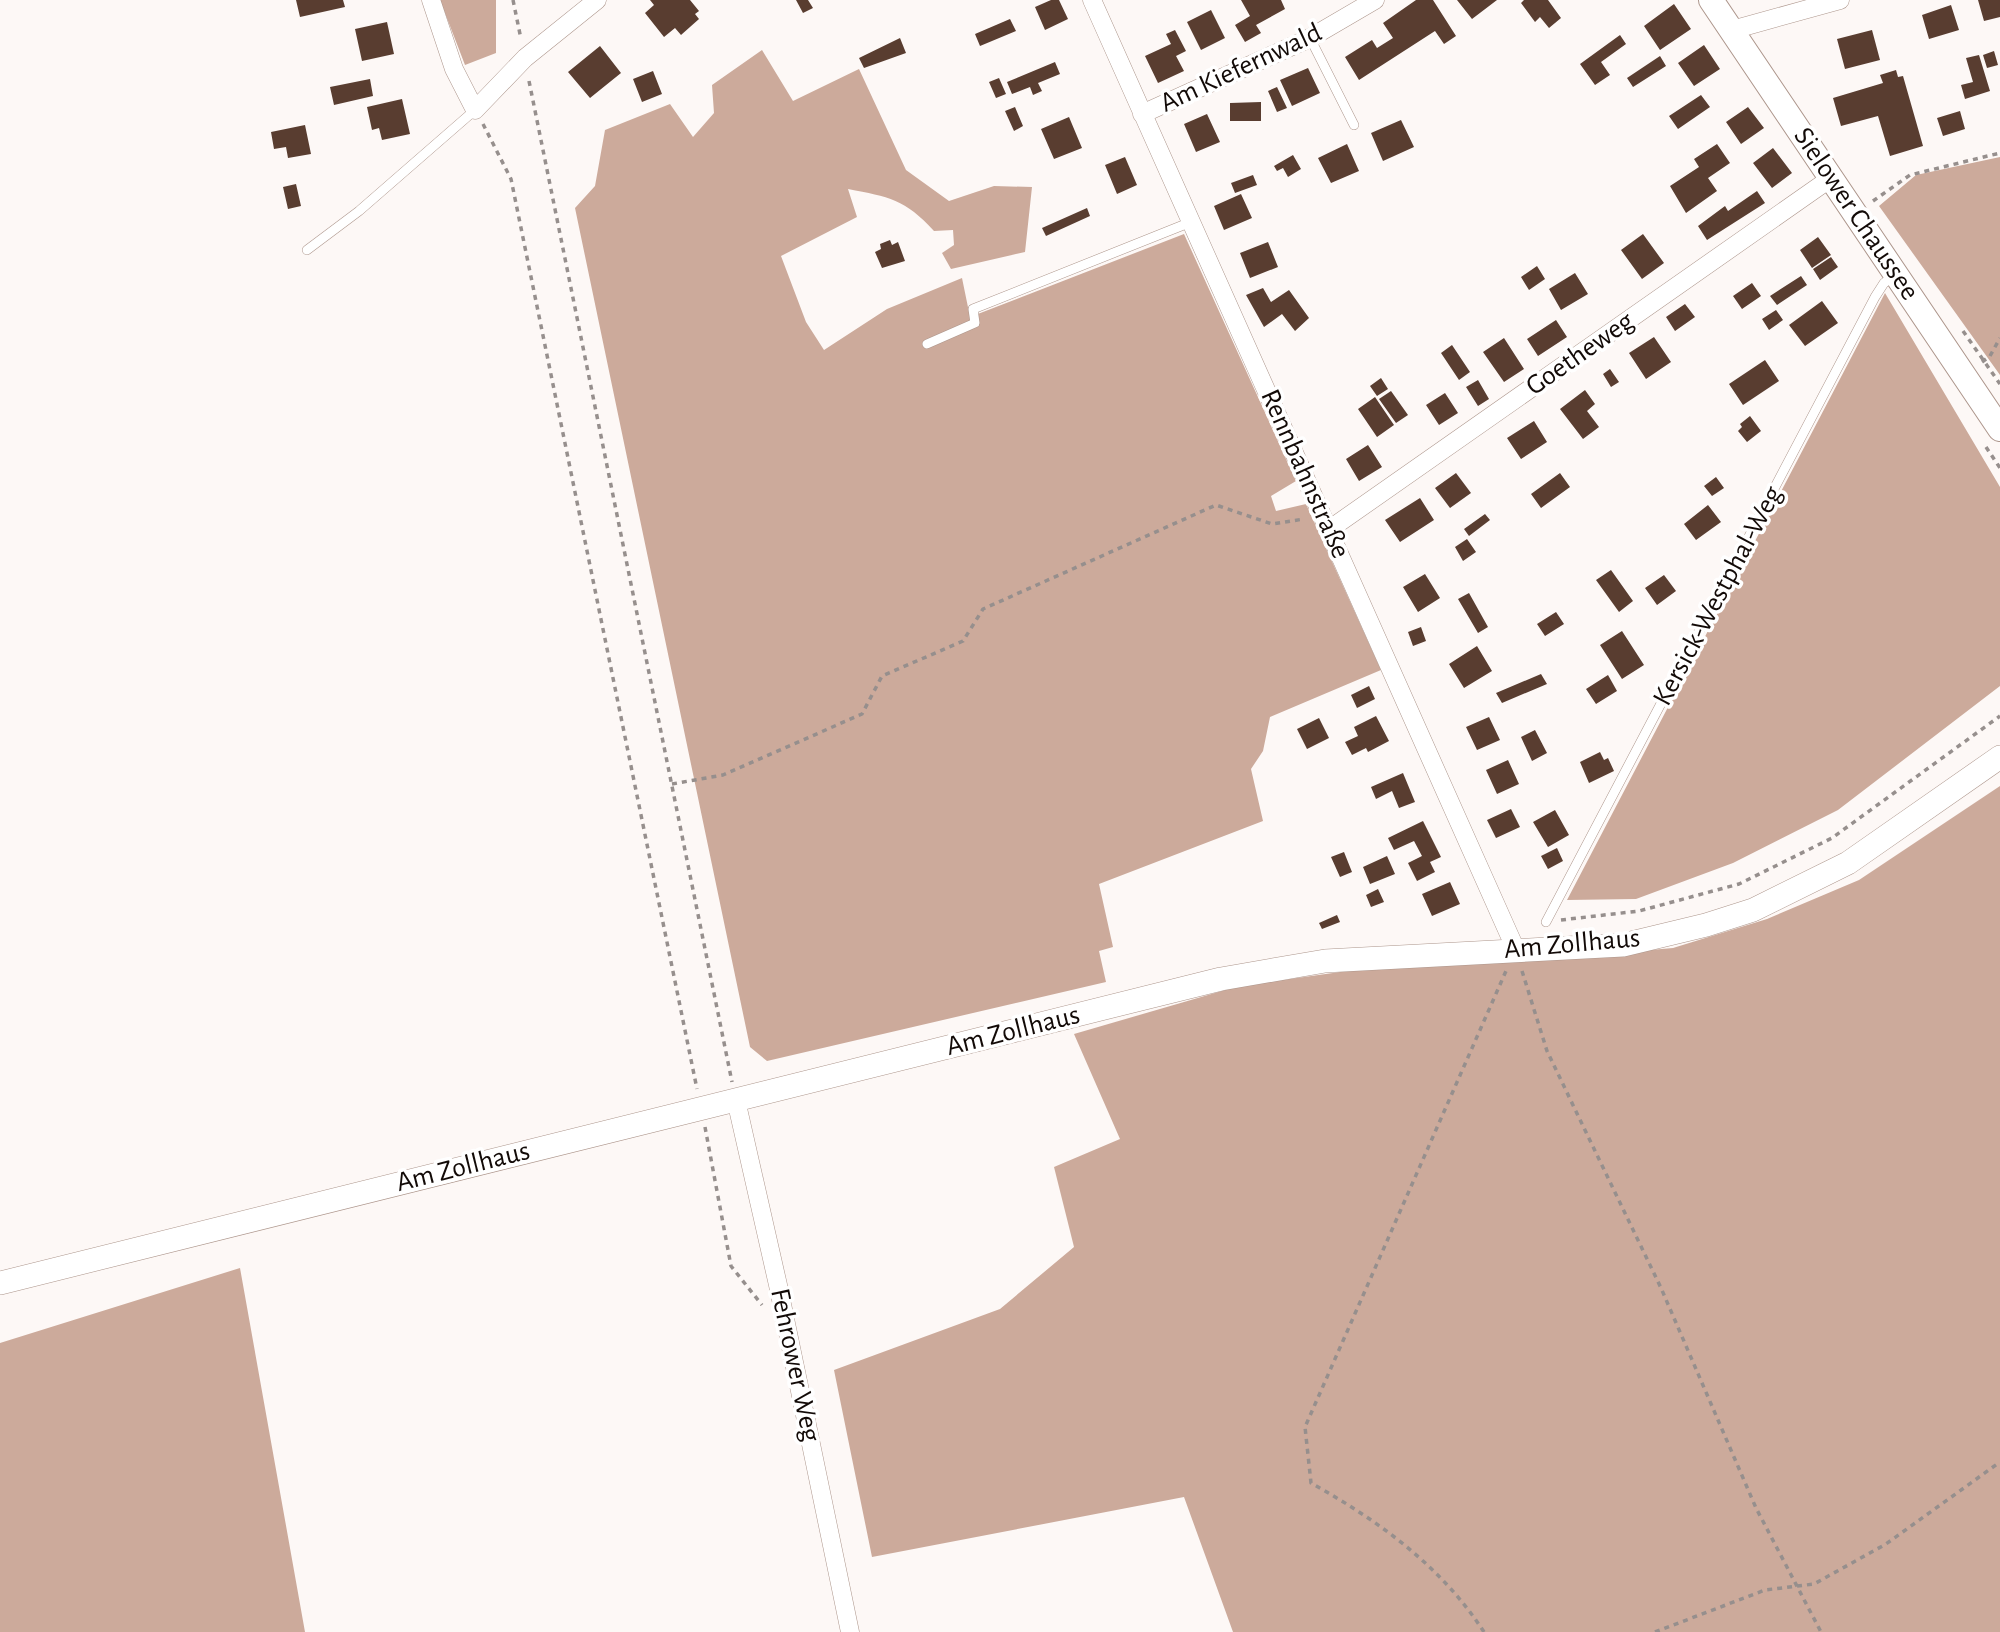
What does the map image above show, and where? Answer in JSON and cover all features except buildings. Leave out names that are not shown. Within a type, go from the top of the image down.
[{"type":"main road","name":"Sielower Chaussee","points":[[1711,0],[2000,429]]},
{"type":"street","points":[[431,0],[454,69],[475,110],[524,58],[597,0]]},
{"type":"street","name":"Rennbahnstraße","points":[[1092,0],[1516,950]]},
{"type":"street","name":"Am Kiefernwald","points":[[1142,114],[1310,38],[1375,0]]},
{"type":"street","points":[[1732,30],[1840,0]]},
{"type":"street","name":"Goetheweg","points":[[1326,522],[1831,178]]},
{"type":"street","name":"Am Zollhaus","points":[[0,1283],[1220,979],[1325,961],[1623,945],[1753,910],[1848,863],[2000,757]]},
{"type":"street","name":"Fehrower Weg","points":[[736,1100],[778,1284],[850,1632]]},
{"type":"lane","points":[[1310,38],[1354,125]]},
{"type":"lane","points":[[307,250],[359,211],[475,110]]},
{"type":"lane","points":[[927,344],[975,323],[972,309],[1191,222]]},
{"type":"lane","name":"Kersick-Westphal-Weg","points":[[1546,922],[1875,297],[1884,283],[1896,274]]},
{"type":"path","points":[[513,0],[736,1100]]},
{"type":"path","points":[[475,110],[511,179],[731,1266],[762,1304],[765,1318]]},
{"type":"path","points":[[1856,215],[1910,175],[2000,153]]},
{"type":"path","points":[[2000,338],[1984,361],[2000,384]]},
{"type":"path","points":[[672,784],[723,775],[862,714],[882,676],[964,641],[983,609],[1216,505],[1272,524],[1326,522]]},
{"type":"path","points":[[1546,922],[1639,911],[1740,884],[1832,838],[2000,716]]},
{"type":"path","points":[[1516,950],[1546,1051],[1661,1288],[1756,1508],[1821,1632]]},
{"type":"path","points":[[1485,1632],[1465,1604],[1421,1556],[1350,1504],[1311,1483],[1305,1427],[1516,950]]},
{"type":"path","points":[[1655,1632],[1765,1590],[1815,1584],[1886,1544],[2000,1462]]},
{"type":"shaded area","points":[[440,0],[496,0],[496,53],[465,65]]},
{"type":"shaded area","points":[[762,50],[793,101],[859,69],[906,170],[949,201],[994,186],[1032,187],[1025,252],[951,269],[942,253],[954,245],[953,230],[934,231],[914,212],[895,201],[848,189],[857,217],[781,256],[806,322],[824,350],[887,309],[962,278],[970,317],[1184,234],[1296,481],[1271,496],[1276,511],[1306,504],[1381,670],[1270,717],[1263,751],[1251,769],[1263,821],[1099,884],[1113,947],[1099,951],[1106,982],[767,1061],[750,1047],[575,208],[595,186],[605,130],[670,104],[693,137],[714,113],[712,85]]},
{"type":"shaded area","points":[[2000,157],[2000,375],[1879,206],[1916,175]]},
{"type":"shaded area","points":[[1885,293],[2000,487],[2000,686],[1838,810],[1733,863],[1636,899],[1567,900]]},
{"type":"shaded area","points":[[2000,786],[2000,1632],[1233,1632],[1184,1497],[872,1557],[834,1370],[1000,1309],[1074,1247],[1054,1167],[1120,1139],[1074,1034],[1239,986],[1376,967],[1511,962],[1673,948],[1767,919],[1859,880]]},
{"type":"shaded area","points":[[240,1268],[305,1632],[0,1632],[0,1343]]}]
